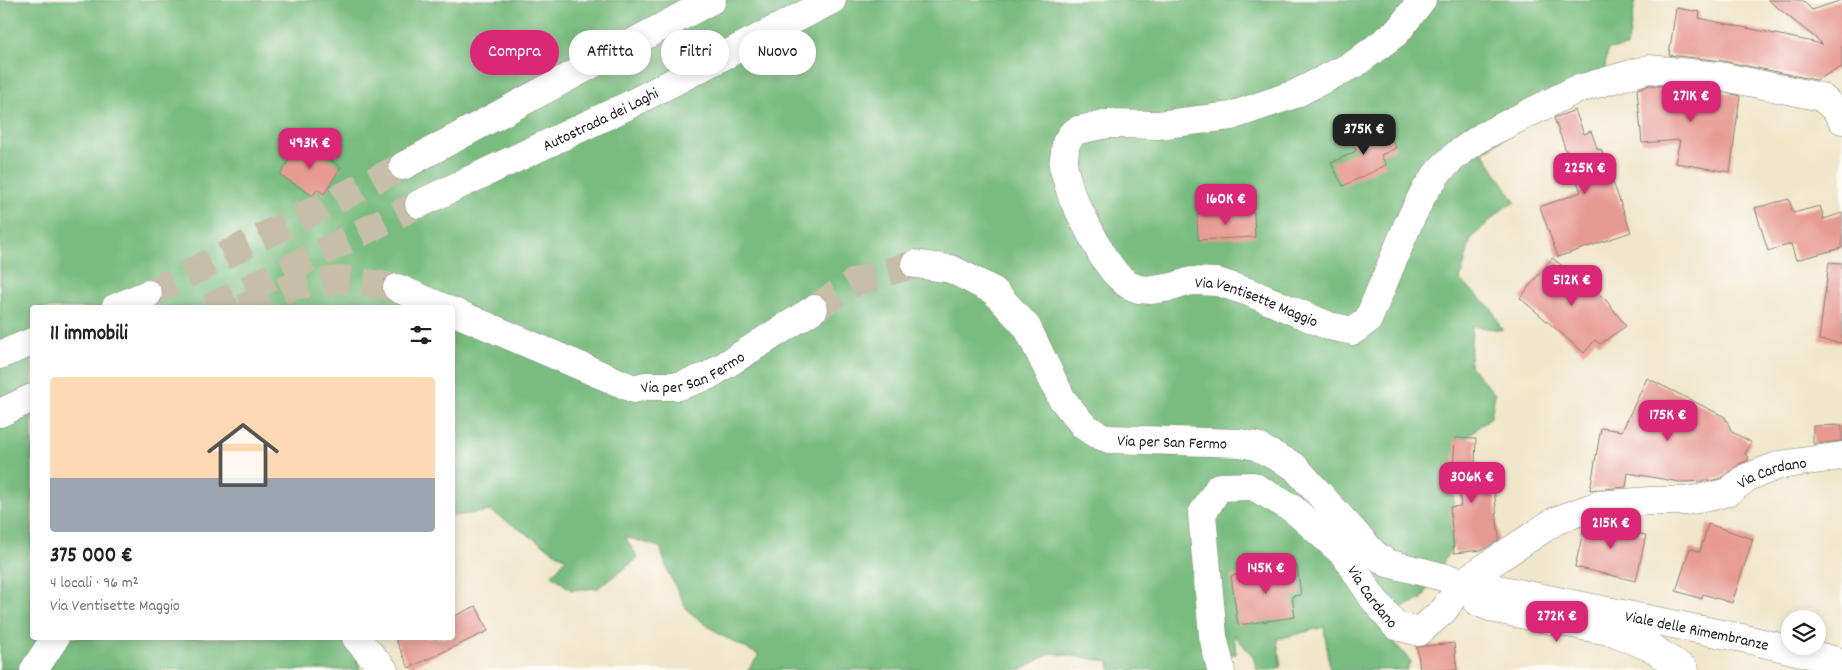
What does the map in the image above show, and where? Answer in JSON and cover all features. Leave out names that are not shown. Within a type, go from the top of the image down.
[{"type":"main road","points":[[403,166],[712,0]]},
{"type":"main road","name":"Autostrada dei Laghi","points":[[419,204],[625,107],[832,0]]},
{"type":"main road","name":"Via Ventisette Maggio","points":[[1422,0],[1397,32],[1356,63],[1295,94],[1231,116],[1158,125],[1108,124],[1078,130],[1071,135],[1066,143],[1063,166],[1072,197],[1103,257],[1116,274],[1127,284],[1138,290],[1172,287],[1191,281],[1218,282],[1251,293],[1329,326],[1352,331],[1368,320],[1408,224],[1424,192],[1440,171],[1457,154],[1491,132],[1575,90],[1649,69],[1720,76],[1832,92]]},
{"type":"main road","points":[[1832,92],[1836,110],[1842,120]]},
{"type":"main road","name":"Via per San Fermo","points":[[915,264],[951,269],[994,291],[1026,327],[1062,398],[1084,426],[1096,434],[1109,439],[1240,443],[1256,446],[1294,466],[1374,554],[1387,563],[1462,582]]},
{"type":"main road","points":[[397,288],[437,305]]},
{"type":"main road","points":[[122,305],[148,294]]},
{"type":"main road","name":"Via per San Fermo","points":[[455,312],[634,389],[645,386],[679,386],[708,376],[814,309]]},
{"type":"main road","points":[[0,355],[30,343]]},
{"type":"main road","points":[[0,413],[30,399]]},
{"type":"main road","name":"Via Cardano","points":[[1221,670],[1213,636],[1202,514],[1219,487],[1253,486],[1293,509],[1345,555],[1372,597],[1396,626],[1420,632],[1444,610],[1462,582],[1555,521],[1598,505],[1686,502],[1709,497],[1728,492],[1748,477],[1780,465],[1842,456]]},
{"type":"main road","points":[[1462,582],[1478,602],[1495,609],[1614,632],[1652,648],[1685,670]]},
{"type":"main road","name":"Viale delle Rimembranze","points":[[1462,582],[1742,638],[1842,662]]},
{"type":"main road","points":[[34,670],[54,640]]},
{"type":"main road","points":[[358,640],[384,670]]},
{"type":"green space","points":[[0,0],[1636,0],[1627,47],[1608,49],[1604,72],[1483,152],[1515,202],[1504,208],[1471,238],[1460,280],[1492,309],[1502,330],[1472,326],[1470,366],[1495,394],[1491,417],[1470,434],[1454,469],[1453,545],[1421,600],[1373,617],[1411,662],[1407,670],[1330,670],[1324,627],[1277,639],[1281,667],[1274,670],[1257,670],[1253,657],[1234,634],[1236,654],[1212,654],[1205,664],[1211,670],[1111,670],[1108,661],[1051,653],[1021,670],[748,670],[759,655],[719,634],[688,611],[668,572],[660,547],[625,537],[638,558],[598,588],[571,590],[552,575],[566,559],[491,511],[455,516],[455,305],[30,305],[30,640],[343,640],[357,654],[360,670],[0,670]]},
{"type":"building","points":[[1768,0],[1802,0],[1812,10],[1842,0],[1842,67],[1816,80],[1723,61],[1669,55],[1676,8],[1700,12],[1699,18],[1823,44]]},
{"type":"building","points":[[1650,85],[1718,91],[1740,96],[1730,172],[1675,163],[1680,140],[1642,143],[1637,89]]},
{"type":"building","points":[[1575,110],[1584,134],[1591,131],[1598,150],[1601,149],[1631,232],[1558,257],[1540,207],[1581,192],[1554,118]]},
{"type":"building","points":[[1384,125],[1396,148],[1381,155],[1386,165],[1343,186],[1331,163],[1356,151],[1351,142]]},
{"type":"building","points":[[301,141],[341,167],[324,194],[317,189],[313,196],[280,175]]},
{"type":"building","points":[[1789,199],[1793,213],[1820,206],[1824,219],[1842,213],[1842,248],[1796,260],[1791,244],[1768,251],[1755,208]]},
{"type":"building","points":[[1254,212],[1255,237],[1198,240],[1197,215]]},
{"type":"building","points":[[1552,258],[1605,299],[1626,326],[1600,344],[1595,340],[1584,353],[1520,298]]},
{"type":"building","points":[[1829,262],[1842,263],[1842,343],[1819,340]]},
{"type":"building","points":[[1647,378],[1725,417],[1732,432],[1751,442],[1745,454],[1749,457],[1747,461],[1739,464],[1721,478],[1710,481],[1680,482],[1628,473],[1626,487],[1590,490],[1601,428],[1622,431]]},
{"type":"building","points":[[1842,425],[1842,441],[1813,444],[1813,426]]},
{"type":"building","points":[[1455,438],[1476,439],[1474,489],[1494,487],[1499,540],[1482,550],[1454,553],[1450,507],[1461,506],[1457,470],[1453,470]]},
{"type":"building","points":[[1621,519],[1619,529],[1646,535],[1636,581],[1575,567],[1584,527],[1601,520]]},
{"type":"building","points":[[1708,524],[1753,539],[1732,603],[1703,594],[1702,599],[1676,591],[1690,548],[1700,552]]},
{"type":"building","points":[[1297,566],[1301,595],[1292,596],[1295,617],[1238,625],[1231,576]]},
{"type":"building","points":[[476,606],[488,631],[409,668],[396,640],[455,640],[455,616]]},
{"type":"building","points":[[1454,643],[1457,670],[1420,670],[1417,647]]},
{"type":"tunnel","points":[[148,294],[403,166]]},
{"type":"tunnel","points":[[215,305],[419,204]]},
{"type":"tunnel","points":[[814,309],[855,282],[915,264]]},
{"type":"tunnel","points":[[250,305],[293,286],[345,279],[397,288]]}]
